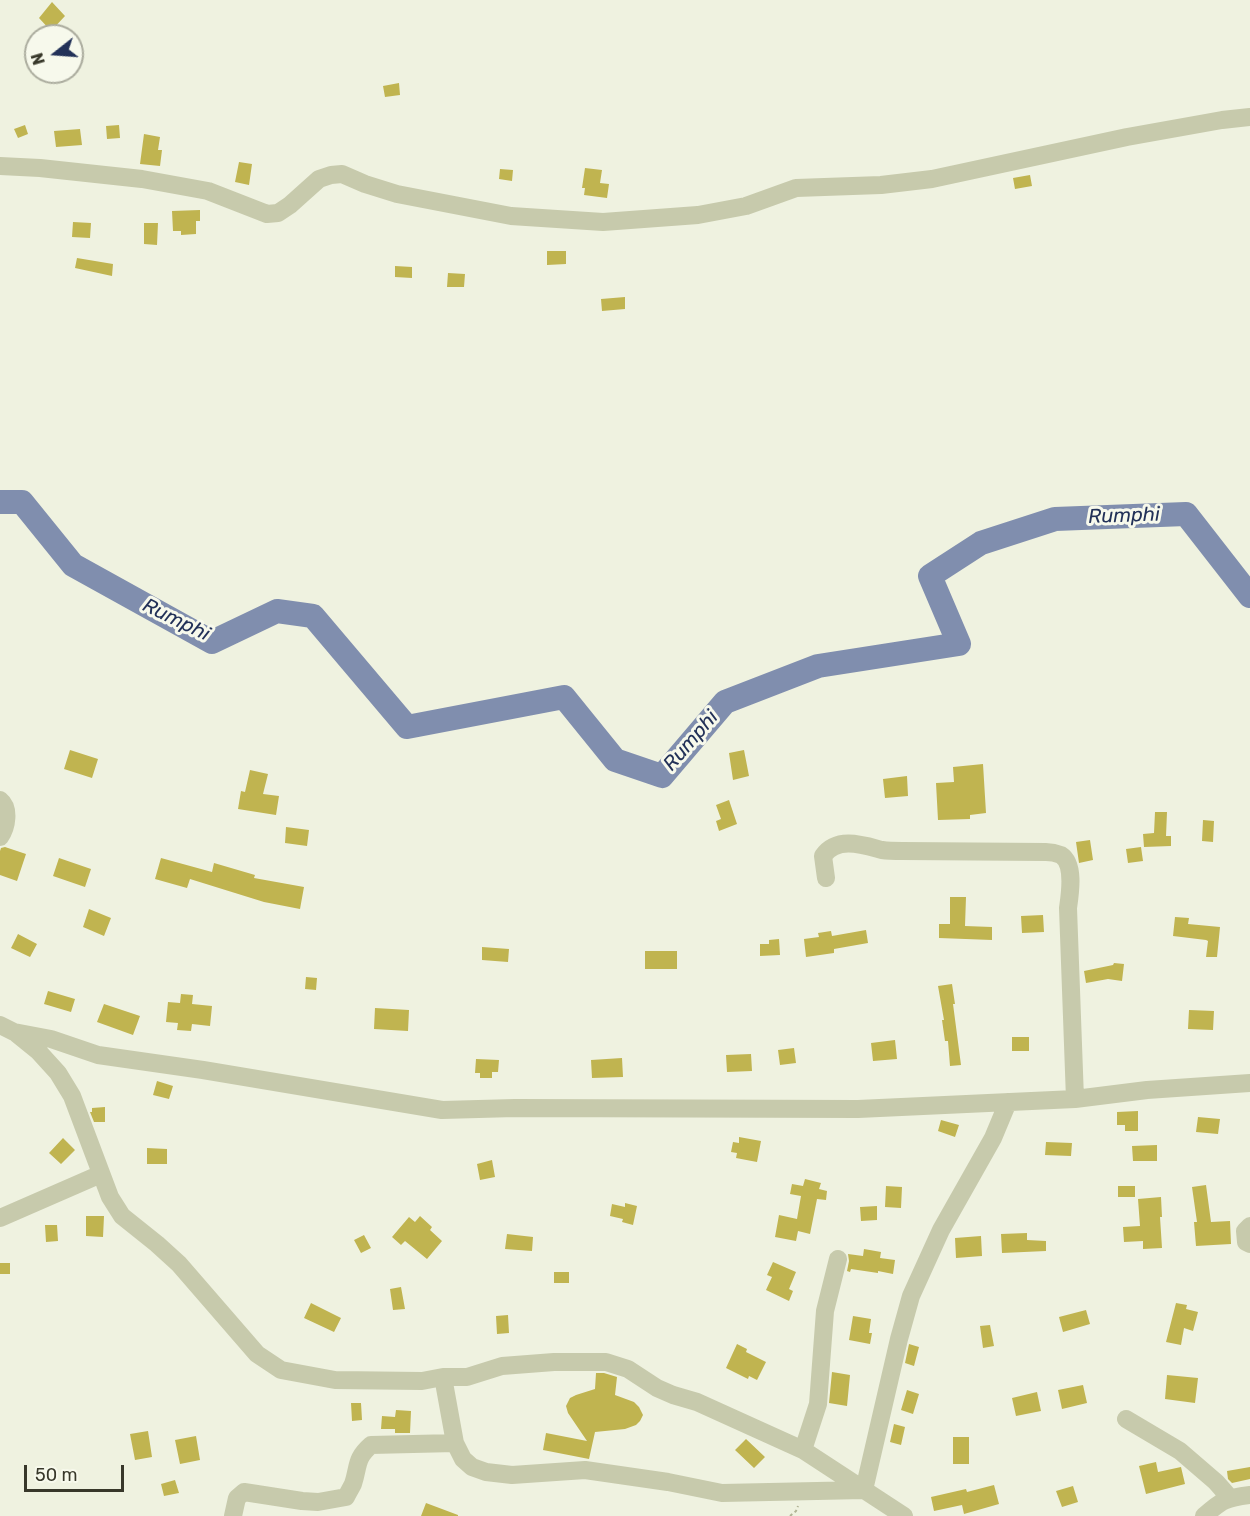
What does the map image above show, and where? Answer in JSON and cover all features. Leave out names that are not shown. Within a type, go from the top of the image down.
[{"type":"street","points":[[0,166],[142,179],[208,190],[267,214],[278,213],[291,205],[319,179],[342,174],[397,194],[511,216],[603,222],[698,215],[746,206],[796,188],[932,179],[1127,137],[1250,117]]},
{"type":"street","points":[[0,800],[4,803],[6,816],[4,831],[0,837]]},
{"type":"street","points":[[826,878],[823,856],[828,850],[838,845],[867,845],[885,850],[902,851],[1046,852],[1058,854],[1064,858],[1069,867],[1071,883],[1068,908],[1075,1099]]},
{"type":"street","points":[[7,1028],[51,1039],[98,1055],[442,1110],[858,1108],[1075,1099],[1147,1090],[1250,1083]]},
{"type":"street","points":[[7,1028],[38,1051],[58,1073],[72,1096],[110,1197],[122,1216],[179,1264],[256,1354],[281,1370],[335,1380],[422,1381],[443,1377],[468,1377],[502,1366],[554,1362],[606,1362],[628,1369],[657,1388],[697,1402],[803,1450],[904,1516]]},
{"type":"street","points":[[864,1490],[911,1296],[941,1230],[993,1138],[1008,1102]]},
{"type":"street","points":[[0,1218],[101,1174]]},
{"type":"street","points":[[1250,1226],[1245,1231],[1246,1242],[1250,1244]]},
{"type":"street","points":[[803,1450],[818,1404],[825,1311],[838,1259]]},
{"type":"street","points":[[443,1377],[455,1443],[463,1459],[472,1467],[486,1472],[512,1475],[585,1470],[668,1482],[722,1493],[864,1490]]},
{"type":"street","points":[[1126,1419],[1180,1451],[1216,1482],[1230,1498]]},
{"type":"street","points":[[233,1516],[237,1498],[244,1492],[318,1502],[346,1497],[357,1464],[364,1451],[371,1445],[455,1443]]},
{"type":"street","points":[[1204,1516],[1218,1504],[1230,1498],[1250,1495]]},
{"type":"building","points":[[52,2],[65,16],[58,24],[45,24],[39,18]]},
{"type":"building","points":[[399,83],[400,95],[385,97],[383,86]]},
{"type":"building","points":[[25,125],[28,134],[18,138],[14,129]]},
{"type":"building","points":[[119,125],[120,138],[107,139],[106,126]]},
{"type":"building","points":[[80,129],[82,145],[56,147],[54,131]]},
{"type":"building","points":[[144,134],[160,137],[158,150],[162,150],[160,166],[140,164]]},
{"type":"building","points":[[239,162],[252,164],[249,185],[235,182]]},
{"type":"building","points":[[585,168],[602,170],[600,183],[609,184],[607,198],[584,195],[585,188],[582,188]]},
{"type":"building","points":[[500,169],[513,170],[512,181],[499,179]]},
{"type":"building","points":[[1030,175],[1032,186],[1015,189],[1013,178]]},
{"type":"building","points":[[200,210],[200,221],[196,221],[196,234],[181,235],[181,231],[173,231],[172,211]]},
{"type":"building","points":[[73,222],[91,223],[90,238],[72,237]]},
{"type":"building","points":[[144,223],[158,223],[157,245],[144,244]]},
{"type":"building","points":[[547,251],[566,251],[566,264],[547,265]]},
{"type":"building","points":[[77,258],[113,264],[112,276],[75,268]]},
{"type":"building","points":[[395,266],[412,267],[412,278],[395,277]]},
{"type":"building","points":[[448,273],[465,274],[464,287],[447,287]]},
{"type":"building","points":[[625,297],[625,309],[602,311],[601,299]]},
{"type":"building","points":[[70,750],[98,759],[92,778],[64,769]]},
{"type":"building","points":[[744,750],[749,776],[733,780],[729,753]]},
{"type":"building","points":[[983,764],[986,813],[970,815],[970,819],[938,820],[936,783],[954,782],[953,767]]},
{"type":"building","points":[[250,770],[268,774],[263,794],[279,796],[276,815],[238,809],[241,791],[245,792]]},
{"type":"building","points":[[907,776],[908,796],[885,798],[883,779]]},
{"type":"building","points":[[729,800],[737,824],[719,831],[716,821],[721,819],[716,805]]},
{"type":"building","points":[[1155,812],[1167,812],[1166,836],[1171,836],[1171,846],[1144,847],[1143,834],[1154,833]]},
{"type":"building","points":[[1203,820],[1214,821],[1213,842],[1202,841]]},
{"type":"building","points":[[286,827],[309,830],[307,846],[285,843]]},
{"type":"building","points":[[1090,840],[1093,860],[1079,863],[1076,842]]},
{"type":"building","points":[[5,847],[26,854],[17,881],[0,875],[0,851]]},
{"type":"building","points":[[1141,847],[1143,861],[1128,863],[1126,849]]},
{"type":"building","points":[[59,858],[91,869],[85,887],[53,876]]},
{"type":"building","points":[[161,858],[212,872],[214,863],[255,875],[254,878],[304,887],[300,909],[264,902],[190,879],[187,888],[155,879]]},
{"type":"building","points":[[950,897],[966,897],[965,926],[992,927],[992,940],[939,938],[939,924],[950,924]]},
{"type":"building","points":[[89,909],[111,918],[104,936],[83,927]]},
{"type":"building","points":[[1043,915],[1044,932],[1022,933],[1021,916]]},
{"type":"building","points":[[1175,917],[1189,918],[1188,924],[1220,927],[1217,957],[1206,957],[1208,941],[1206,940],[1173,936]]},
{"type":"building","points":[[866,930],[868,943],[834,949],[834,953],[806,957],[804,939],[819,937],[818,933],[831,931],[832,936]]},
{"type":"building","points":[[18,934],[37,944],[30,957],[11,948]]},
{"type":"building","points":[[779,939],[780,955],[760,956],[760,944],[769,944],[769,940]]},
{"type":"building","points":[[482,947],[509,949],[508,962],[482,960]]},
{"type":"building","points":[[645,951],[677,951],[677,969],[645,969]]},
{"type":"building","points":[[1114,963],[1124,964],[1122,981],[1108,979],[1086,983],[1084,971]]},
{"type":"building","points":[[306,977],[317,978],[316,990],[305,989]]},
{"type":"building","points":[[952,984],[961,1065],[950,1066],[938,986]]},
{"type":"building","points":[[48,991],[75,999],[71,1012],[44,1004]]},
{"type":"building","points":[[181,994],[193,995],[192,1004],[212,1006],[210,1026],[192,1024],[191,1031],[177,1030],[178,1023],[166,1022],[168,1002],[180,1003]]},
{"type":"building","points":[[104,1004],[140,1016],[133,1035],[97,1022]]},
{"type":"building","points":[[375,1008],[409,1010],[408,1031],[374,1029]]},
{"type":"building","points":[[1189,1010],[1214,1011],[1213,1030],[1188,1029]]},
{"type":"building","points":[[1012,1037],[1029,1037],[1029,1051],[1012,1051]]},
{"type":"building","points":[[895,1040],[897,1059],[873,1061],[871,1043]]},
{"type":"building","points":[[794,1048],[796,1063],[780,1065],[778,1050]]},
{"type":"building","points":[[751,1054],[752,1071],[727,1072],[726,1055]]},
{"type":"building","points":[[622,1058],[623,1077],[592,1078],[591,1060]]},
{"type":"building","points":[[476,1059],[499,1060],[498,1072],[492,1072],[492,1078],[480,1078],[480,1073],[475,1073]]},
{"type":"building","points":[[157,1081],[173,1086],[169,1099],[153,1095]]},
{"type":"building","points":[[105,1107],[105,1122],[94,1122],[90,1112],[92,1108]]},
{"type":"building","points":[[1138,1111],[1138,1131],[1125,1131],[1125,1125],[1117,1125],[1117,1112]]},
{"type":"building","points":[[1198,1117],[1220,1119],[1218,1134],[1196,1132]]},
{"type":"building","points":[[941,1120],[959,1125],[955,1137],[938,1131]]},
{"type":"building","points":[[739,1137],[761,1141],[757,1162],[736,1158],[737,1153],[731,1152],[733,1142],[739,1143]]},
{"type":"building","points":[[63,1138],[75,1150],[61,1164],[49,1153]]},
{"type":"building","points":[[1046,1142],[1072,1143],[1071,1156],[1045,1155]]},
{"type":"building","points":[[1157,1145],[1157,1161],[1133,1161],[1132,1146]]},
{"type":"building","points":[[147,1148],[167,1149],[167,1164],[147,1164]]},
{"type":"building","points":[[492,1160],[495,1177],[480,1180],[477,1164]]},
{"type":"building","points":[[805,1179],[821,1183],[819,1189],[827,1191],[826,1200],[817,1199],[810,1234],[798,1231],[796,1241],[775,1237],[779,1215],[797,1219],[801,1196],[790,1194],[792,1184],[803,1186]]},
{"type":"building","points":[[1206,1185],[1211,1222],[1230,1221],[1231,1244],[1196,1246],[1194,1222],[1197,1222],[1192,1187]]},
{"type":"building","points":[[886,1186],[902,1187],[901,1208],[885,1207]]},
{"type":"building","points":[[1118,1186],[1135,1186],[1135,1197],[1118,1197]]},
{"type":"building","points":[[1161,1197],[1162,1248],[1143,1249],[1143,1241],[1124,1242],[1123,1227],[1140,1226],[1138,1199]]},
{"type":"building","points":[[625,1203],[637,1206],[633,1225],[622,1222],[623,1219],[610,1216],[612,1204],[625,1207]]},
{"type":"building","points":[[877,1206],[877,1220],[861,1221],[860,1207]]},
{"type":"building","points":[[86,1216],[104,1216],[103,1237],[86,1236]]},
{"type":"building","points":[[420,1216],[442,1241],[427,1259],[405,1241],[401,1245],[392,1237],[409,1217],[415,1222]]},
{"type":"building","points":[[45,1225],[57,1225],[58,1241],[46,1242]]},
{"type":"building","points":[[1027,1233],[1027,1240],[1046,1241],[1046,1251],[1002,1253],[1001,1234]]},
{"type":"building","points":[[507,1234],[533,1237],[532,1251],[505,1249]]},
{"type":"building","points":[[364,1235],[371,1248],[361,1253],[354,1240]]},
{"type":"building","points":[[981,1236],[982,1256],[956,1258],[955,1238]]},
{"type":"building","points":[[864,1249],[881,1252],[880,1258],[895,1260],[893,1274],[851,1269],[850,1272],[847,1271],[848,1254],[863,1256]]},
{"type":"building","points":[[773,1262],[796,1272],[789,1289],[793,1291],[789,1301],[766,1290],[772,1277],[767,1275]]},
{"type":"building","points":[[0,1263],[10,1263],[10,1274],[0,1274]]},
{"type":"building","points":[[554,1272],[569,1272],[569,1283],[554,1283]]},
{"type":"building","points":[[401,1287],[405,1309],[393,1310],[390,1289]]},
{"type":"building","points":[[311,1303],[341,1318],[334,1332],[304,1318]]},
{"type":"building","points":[[1176,1303],[1187,1305],[1186,1309],[1198,1312],[1193,1331],[1184,1328],[1181,1345],[1166,1342]]},
{"type":"building","points":[[1086,1310],[1090,1324],[1063,1332],[1059,1317]]},
{"type":"building","points":[[508,1315],[509,1333],[497,1334],[496,1316]]},
{"type":"building","points":[[853,1316],[871,1319],[870,1344],[849,1340]]},
{"type":"building","points":[[990,1325],[994,1346],[983,1348],[980,1326]]},
{"type":"building","points":[[737,1344],[747,1349],[746,1352],[766,1362],[757,1380],[749,1376],[748,1379],[726,1368]]},
{"type":"building","points":[[909,1344],[919,1347],[914,1366],[905,1363]]},
{"type":"building","points":[[832,1372],[850,1375],[847,1406],[829,1403]]},
{"type":"building","points":[[596,1373],[617,1377],[615,1395],[634,1402],[639,1407],[643,1415],[640,1421],[625,1429],[595,1432],[589,1459],[543,1450],[546,1433],[587,1441],[568,1413],[566,1406],[570,1398],[595,1389]]},
{"type":"building","points":[[1167,1375],[1198,1378],[1195,1403],[1165,1399]]},
{"type":"building","points":[[1083,1385],[1087,1403],[1062,1409],[1058,1390]]},
{"type":"building","points":[[907,1390],[919,1394],[913,1414],[901,1410]]},
{"type":"building","points":[[1037,1392],[1041,1411],[1016,1416],[1012,1398]]},
{"type":"building","points":[[351,1403],[361,1403],[362,1420],[352,1421]]},
{"type":"building","points":[[396,1410],[411,1411],[410,1433],[395,1433],[395,1429],[381,1429],[382,1416],[395,1417]]},
{"type":"building","points":[[894,1424],[905,1427],[901,1445],[890,1442]]},
{"type":"building","points":[[148,1431],[152,1457],[135,1460],[130,1434]]},
{"type":"building","points":[[196,1436],[200,1460],[180,1464],[175,1440]]},
{"type":"building","points":[[953,1437],[969,1437],[969,1464],[953,1464]]},
{"type":"building","points":[[746,1439],[765,1457],[754,1468],[735,1450]]},
{"type":"building","points":[[1156,1462],[1158,1472],[1181,1467],[1185,1484],[1146,1494],[1139,1466]]},
{"type":"building","points":[[1250,1467],[1250,1479],[1232,1483],[1228,1479],[1227,1471]]},
{"type":"building","points":[[175,1480],[179,1493],[164,1496],[161,1484]]},
{"type":"building","points":[[994,1485],[999,1504],[964,1514],[962,1505],[934,1511],[931,1497],[966,1489],[967,1492]]},
{"type":"building","points":[[1073,1486],[1078,1502],[1062,1507],[1056,1491]]},
{"type":"building","points":[[426,1503],[458,1515],[458,1516],[421,1516]]},
{"type":"waterway","name":"Rumphi","points":[[0,502],[22,502],[73,565],[212,642],[277,611],[313,616],[407,727],[564,697],[615,760],[662,776],[725,702],[818,666],[959,644],[930,576],[981,543],[1055,519],[1186,514],[1250,596]]}]
